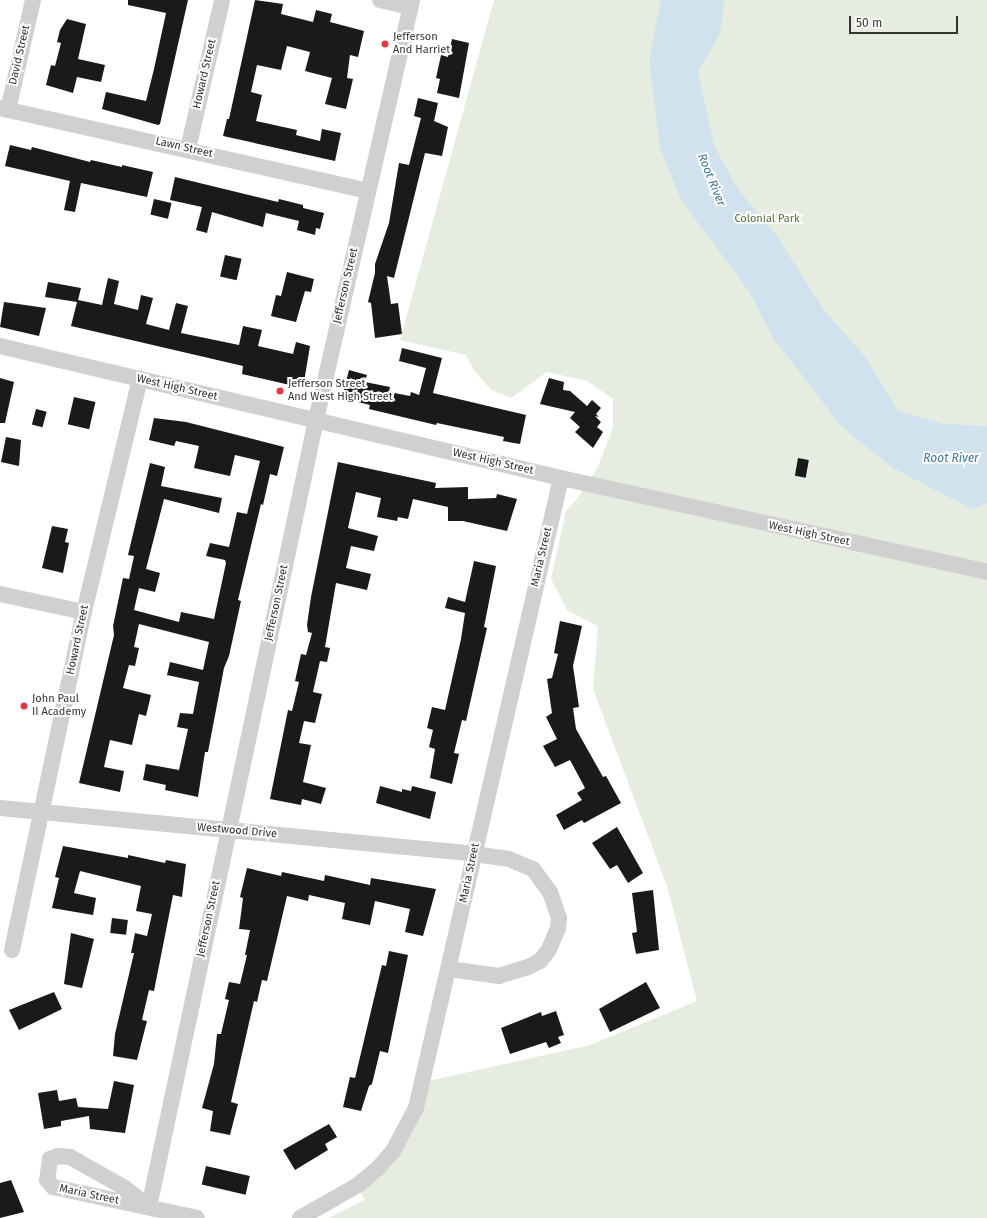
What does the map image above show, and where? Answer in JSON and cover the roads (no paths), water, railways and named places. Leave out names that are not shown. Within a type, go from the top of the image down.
[{"type":"street","name":"David Street","points":[[4,109],[33,0]]},
{"type":"street","name":"Howard Street","points":[[188,149],[222,0]]},
{"type":"street","points":[[380,0],[411,4]]},
{"type":"street","name":"Jefferson Street","points":[[149,1207],[227,830],[316,420],[411,4]]},
{"type":"street","name":"Lawn Street","points":[[4,109],[188,149],[367,192]]},
{"type":"street","name":"West High Street","points":[[0,346],[561,478],[987,572]]},
{"type":"street","name":"Howard Street","points":[[12,950],[84,612],[140,380]]},
{"type":"street","name":"Maria Street","points":[[300,1218],[358,1185],[393,1151],[405,1131],[424,1082],[474,854],[561,478]]},
{"type":"street","points":[[0,594],[84,612]]},
{"type":"street","name":"Westwood Drive","points":[[0,808],[474,854],[508,860],[533,869],[543,880],[556,904],[558,928],[548,951],[540,960],[514,972],[498,976],[449,969]]},
{"type":"street","name":"Maria Street","points":[[149,1207],[125,1188],[70,1157],[58,1156],[50,1160],[47,1180],[53,1187],[197,1218]]},
{"type":"water","name":"Root River","points":[[661,0],[724,0],[720,33],[698,72],[714,145],[737,188],[777,236],[823,309],[866,358],[898,411],[943,424],[987,426],[987,503],[972,509],[893,468],[842,427],[774,339],[748,290],[681,200],[660,147],[649,61]]},
{"type":"place","name":"Jefferson And Harriet","points":[[385,44]]},
{"type":"place","name":"Jefferson Street And West High Street","points":[[280,391]]},
{"type":"place","name":"John Paul II Academy","points":[[24,706]]},
{"type":"park label","name":"Colonial Park","points":[[767,219]]}]
